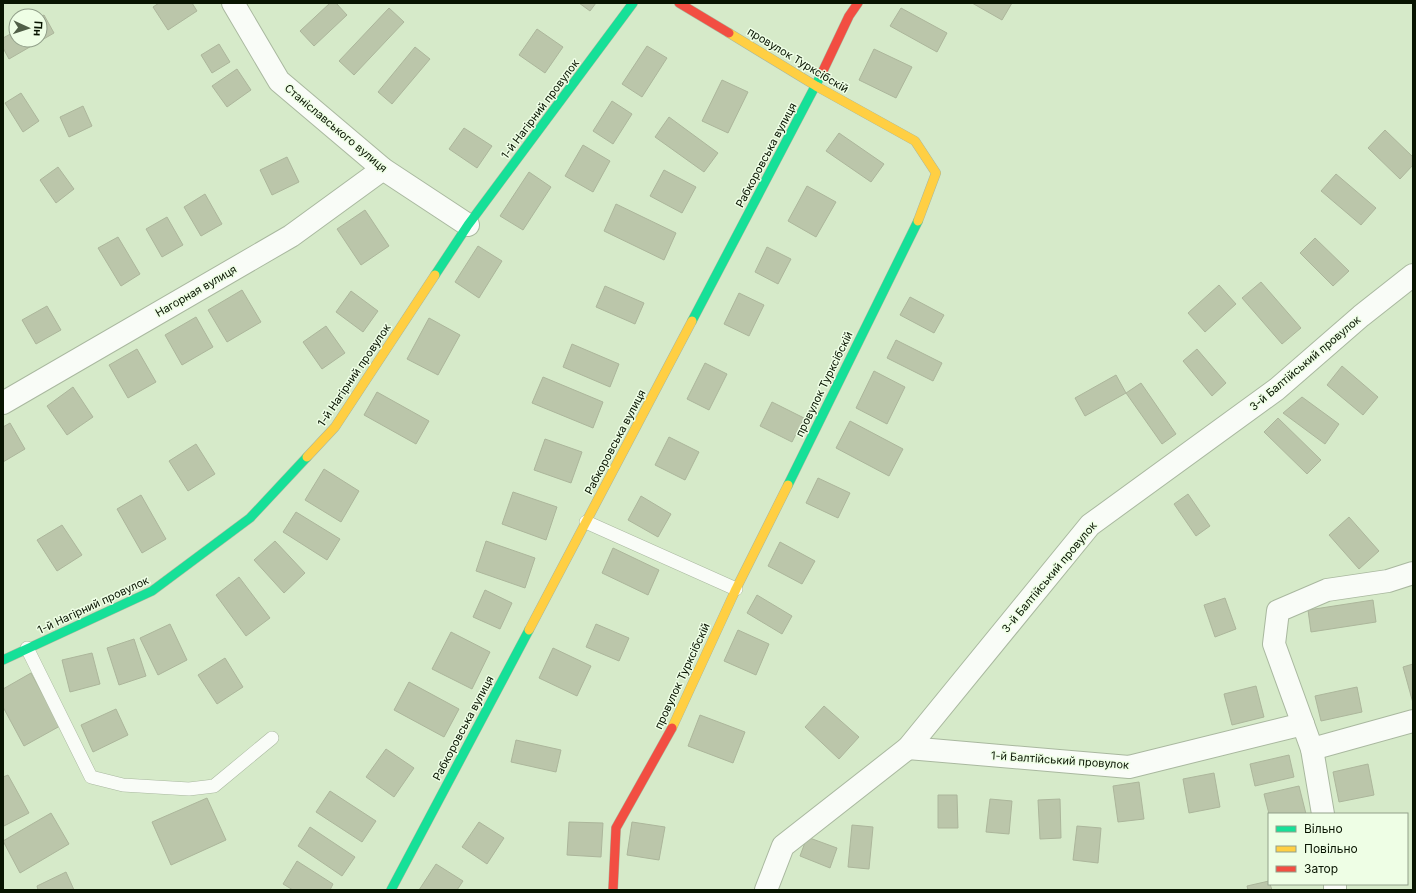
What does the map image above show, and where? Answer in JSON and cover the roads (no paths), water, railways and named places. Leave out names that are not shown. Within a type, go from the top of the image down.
[{"type":"street","name":"Станіславського вулиця","points":[[233,3],[279,81],[383,169],[468,225]]},
{"type":"street","name":"1-й Нагірний провулок","points":[[3,660],[152,591],[250,518],[335,427],[468,225],[633,3]]},
{"type":"street","name":"провулок Турксібскій","points":[[613,890],[616,828],[668,736],[736,589],[921,215],[936,173],[915,141],[816,86],[679,3]]},
{"type":"street","name":"Рабкоровська вулиця","points":[[391,890],[641,420],[816,86],[849,16],[858,3]]},
{"type":"street","name":"Нагорная вулиця","points":[[3,403],[291,236],[383,169]]},
{"type":"street","name":"3-й Балтійський провулок","points":[[766,890],[782,846],[908,748],[1090,525],[1276,389],[1361,316],[1413,275]]},
{"type":"street","points":[[1323,813],[1312,749],[1274,644],[1278,611],[1327,590],[1388,580],[1413,573]]},
{"type":"street","points":[[1312,749],[1413,722]]},
{"type":"street","name":"1-й Балтійський провулок","points":[[908,748],[1129,767],[1303,724]]},
{"type":"lane","points":[[586,522],[736,589]]},
{"type":"lane","points":[[27,648],[91,777],[123,785],[189,788],[214,786],[272,738]]}]
